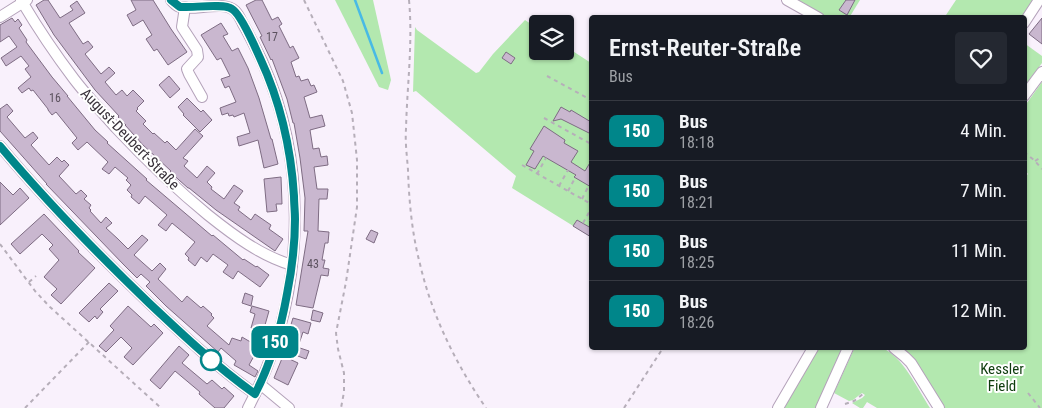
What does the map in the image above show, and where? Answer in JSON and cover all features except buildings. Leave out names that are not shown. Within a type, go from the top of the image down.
[{"type":"street","points":[[171,0],[176,5],[185,7],[226,6],[234,9],[266,70],[287,138],[293,176],[295,218],[292,265],[284,311],[274,349],[248,408]]},
{"type":"street","points":[[787,0],[813,15]]},
{"type":"street","points":[[1027,18],[1039,0]]},
{"type":"street","points":[[0,17],[23,1]]},
{"type":"street","name":"August-Deubert-Straße","points":[[23,1],[46,41],[75,81],[146,160],[184,196],[218,222],[250,245],[279,261],[292,265]]},
{"type":"street","points":[[185,7],[182,27],[197,50],[198,57],[187,69],[202,98]]},
{"type":"street","points":[[1027,92],[1042,72]]},
{"type":"street","points":[[0,146],[63,217],[133,288],[230,377],[255,394]]},
{"type":"street","points":[[778,408],[812,350]]},
{"type":"street","points":[[821,408],[847,350]]},
{"type":"street","points":[[896,350],[910,363],[939,408]]},
{"type":"street","points":[[260,384],[289,408]]},
{"type":"path","points":[[304,0],[343,81],[352,113],[358,160],[357,207],[336,333],[344,373],[344,392],[341,408]]},
{"type":"path","points":[[409,0],[411,20],[406,131],[409,199],[420,264],[436,315],[450,348],[486,408]]},
{"type":"path","points":[[547,76],[589,99]]},
{"type":"path","points":[[544,118],[589,143]]},
{"type":"path","points":[[1027,154],[1042,169]]},
{"type":"path","points":[[537,174],[546,158]]},
{"type":"path","points":[[1035,161],[1040,158]]},
{"type":"path","points":[[522,165],[589,203]]},
{"type":"path","points":[[559,186],[568,170]]},
{"type":"path","points":[[568,191],[575,178]]},
{"type":"path","points":[[582,199],[589,186]]},
{"type":"path","points":[[583,223],[589,212]]},
{"type":"path","points":[[0,244],[50,307],[161,408]]},
{"type":"path","points":[[29,282],[36,276]]},
{"type":"path","points":[[25,408],[88,342]]},
{"type":"path","points":[[624,408],[662,350]]},
{"type":"path","points":[[1028,393],[1040,408]]},
{"type":"path","points":[[846,404],[863,394]]},
{"type":"green space","points":[[335,0],[373,0],[391,80],[388,90],[379,87]]},
{"type":"green space","points":[[793,0],[860,0],[851,15],[822,15]]},
{"type":"green space","points":[[956,0],[1035,0],[1024,15],[946,15]]},
{"type":"green space","points":[[525,20],[529,23],[529,60],[574,60],[574,52],[589,62],[589,236],[512,188],[516,176],[416,91],[413,92],[415,27],[476,73],[479,72]]},
{"type":"green space","points":[[1027,45],[1042,56],[1042,63],[1027,83]]},
{"type":"green space","name":"Kessler Field","points":[[1042,82],[1042,408],[944,408],[913,358],[903,350],[1027,350],[1027,103]]},
{"type":"green space","points":[[816,350],[841,350],[816,408],[782,408]]},
{"type":"green space","points":[[886,350],[889,352],[909,374],[930,408],[877,408],[867,402],[863,408],[860,408],[852,403],[865,395],[862,393],[849,401],[834,393],[853,351]]},
{"type":"waterway","points":[[355,0],[382,73]]},
{"type":"bus line","name":"150","points":[[0,146],[58,211],[133,288],[230,377],[255,394],[274,349],[284,311],[292,265],[295,218],[293,176],[287,138],[266,70],[234,9],[226,6],[180,7],[171,0]]}]
